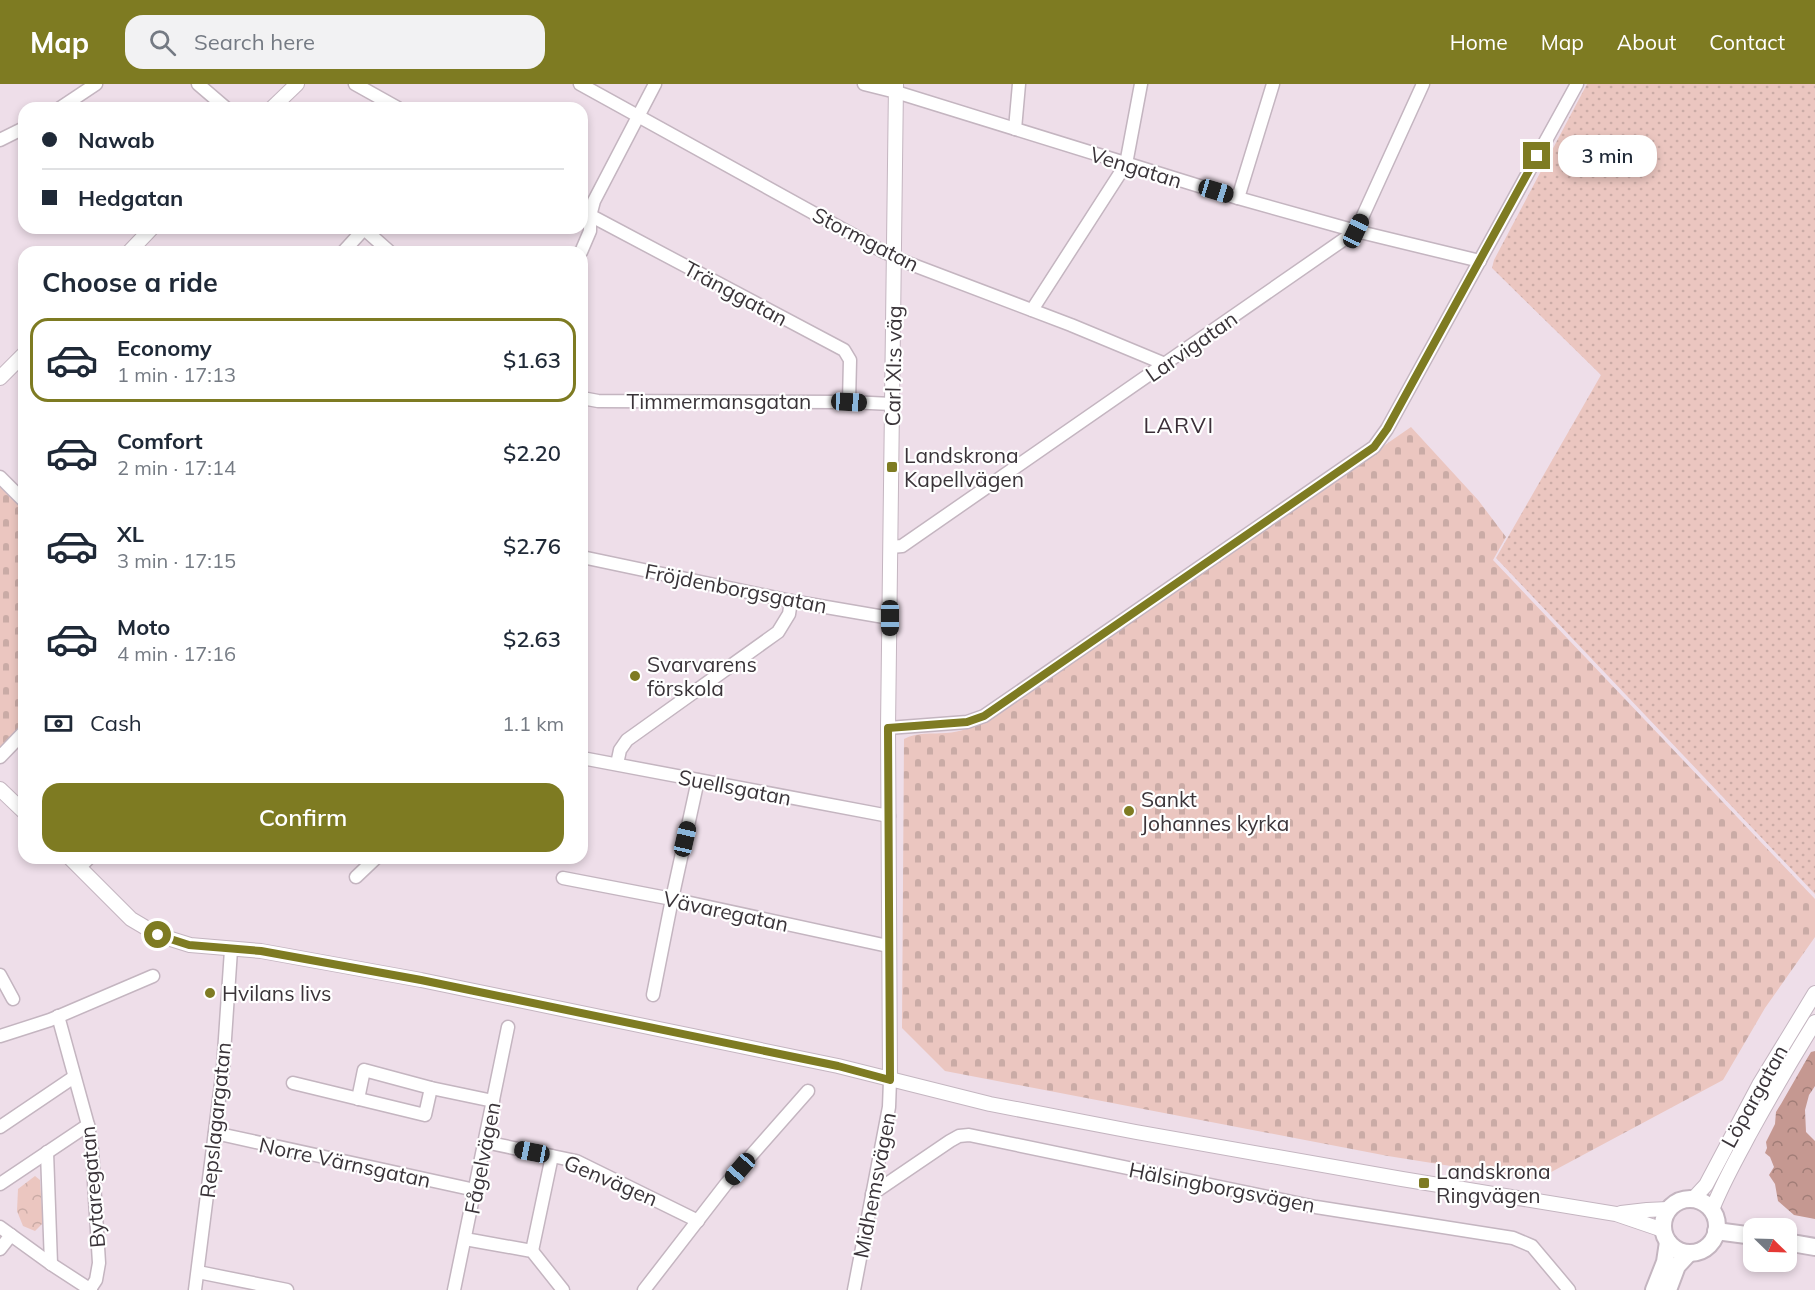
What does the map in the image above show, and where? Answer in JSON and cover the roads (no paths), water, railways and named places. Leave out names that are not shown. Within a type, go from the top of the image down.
[{"type":"main road","points":[[1654,1290],[1665,1262],[1664,1219],[1668,1209],[1679,1201],[1693,1199],[1704,1203],[1712,1210],[1716,1218],[1716,1231],[1712,1241],[1704,1248],[1689,1253],[1677,1266],[1668,1290]]},
{"type":"main road","points":[[1716,1231],[1743,1235]]},
{"type":"main road","points":[[1665,1236],[1677,1250],[1689,1253]]},
{"type":"main road","points":[[1797,1244],[1815,1247]]},
{"type":"street","points":[[69,102],[96,84]]},
{"type":"street","points":[[198,84],[219,102]]},
{"type":"street","points":[[278,102],[297,84]]},
{"type":"street","points":[[355,84],[387,102]]},
{"type":"street","name":"Stormgatan","points":[[580,84],[894,257],[1166,364]]},
{"type":"street","points":[[588,211],[655,84]]},
{"type":"street","name":"Vengatan","points":[[864,84],[896,88],[1015,129],[1238,198],[1356,231],[1480,261]]},
{"type":"street","points":[[1015,129],[1019,84]]},
{"type":"street","points":[[1032,310],[1126,164],[1141,84]]},
{"type":"street","points":[[1238,198],[1273,84]]},
{"type":"street","points":[[1356,231],[1423,84]]},
{"type":"street","points":[[888,728],[967,722],[984,716],[1374,447],[1387,429],[1577,84]]},
{"type":"street","name":"Carl XI:s väg","points":[[890,1080],[888,728],[896,88]]},
{"type":"street","points":[[0,140],[18,131]]},
{"type":"street","name":"Tränggatan","points":[[588,215],[844,350],[850,360],[849,402]]},
{"type":"street","points":[[584,246],[590,231],[588,222]]},
{"type":"street","name":"Larvigatan","points":[[891,547],[902,546],[1356,231]]},
{"type":"street","points":[[137,246],[147,234]]},
{"type":"street","points":[[348,246],[358,234]]},
{"type":"street","points":[[370,234],[383,246]]},
{"type":"street","points":[[0,378],[18,360]]},
{"type":"street","name":"Timmermansgatan","points":[[588,399],[892,404]]},
{"type":"street","points":[[0,477],[18,495]]},
{"type":"street","name":"Fröjdenborgsgatan","points":[[588,558],[791,601],[890,618]]},
{"type":"street","points":[[617,764],[620,750],[627,740],[777,632],[789,614],[791,601]]},
{"type":"street","points":[[0,757],[18,738]]},
{"type":"street","name":"Suellsgatan","points":[[588,759],[889,816]]},
{"type":"street","points":[[653,994],[698,780]]},
{"type":"street","points":[[0,789],[18,806]]},
{"type":"street","name":"Hälsingborgsvägen","points":[[83,864],[131,919],[158,935],[189,945],[261,951],[421,980],[838,1066],[990,1104],[1402,1179],[1616,1214],[1665,1236]]},
{"type":"street","points":[[356,877],[370,864]]},
{"type":"street","name":"Vävaregatan","points":[[563,878],[888,946]]},
{"type":"street","name":"Repslagargatan","points":[[195,1290],[223,1068],[231,950]]},
{"type":"street","points":[[0,975],[13,999]]},
{"type":"street","points":[[0,1036],[58,1016],[153,976]]},
{"type":"street","name":"Löpargatan","points":[[1693,1199],[1706,1185],[1764,1076],[1815,993]]},
{"type":"street","name":"Bytaregatan","points":[[58,1016],[88,1125],[92,1150],[99,1263],[96,1281],[91,1289]]},
{"type":"street","name":"Löpargatan","points":[[1712,1210],[1732,1167],[1790,1062],[1815,1022]]},
{"type":"street","name":"Fågelvägen","points":[[454,1290],[508,1027]]},
{"type":"street","points":[[358,1099],[364,1070],[493,1101]]},
{"type":"street","points":[[0,1128],[74,1077]]},
{"type":"street","name":"Midhemsvägen","points":[[854,1290],[889,1107],[890,1080]]},
{"type":"street","points":[[294,1083],[425,1115],[432,1088]]},
{"type":"street","points":[[645,1290],[726,1184],[808,1091]]},
{"type":"street","points":[[0,1184],[88,1125]]},
{"type":"street","name":"Norre Värnsgatan","points":[[215,1133],[476,1190]]},
{"type":"street","name":"Hälsingborgsvägen","points":[[872,1194],[950,1141],[959,1136],[969,1135],[1316,1207],[1513,1238],[1532,1246],[1569,1290]]},
{"type":"street","name":"Genvägen","points":[[485,1142],[576,1161],[698,1221]]},
{"type":"street","points":[[47,1152],[51,1264]]},
{"type":"street","points":[[532,1251],[552,1156]]},
{"type":"street","name":"Hälsingborgsvägen","points":[[1616,1214],[1668,1209]]},
{"type":"street","points":[[0,1227],[51,1264],[91,1289]]},
{"type":"street","points":[[0,1249],[11,1235]]},
{"type":"street","points":[[465,1239],[532,1251],[563,1290]]},
{"type":"street","points":[[198,1272],[287,1290]]},
{"type":"place","name":"Landskrona Kapellvägen","points":[[892,467]]},
{"type":"place","name":"Svarvarens förskola","points":[[635,676]]},
{"type":"place","name":"Sankt Johannes kyrka","points":[[1129,811]]},
{"type":"place","name":"Hvilans livs","points":[[210,993]]},
{"type":"place","name":"Landskrona Ringvägen","points":[[1424,1183]]},
{"type":"district","name":"LARVI","points":[[1179,425]]}]
